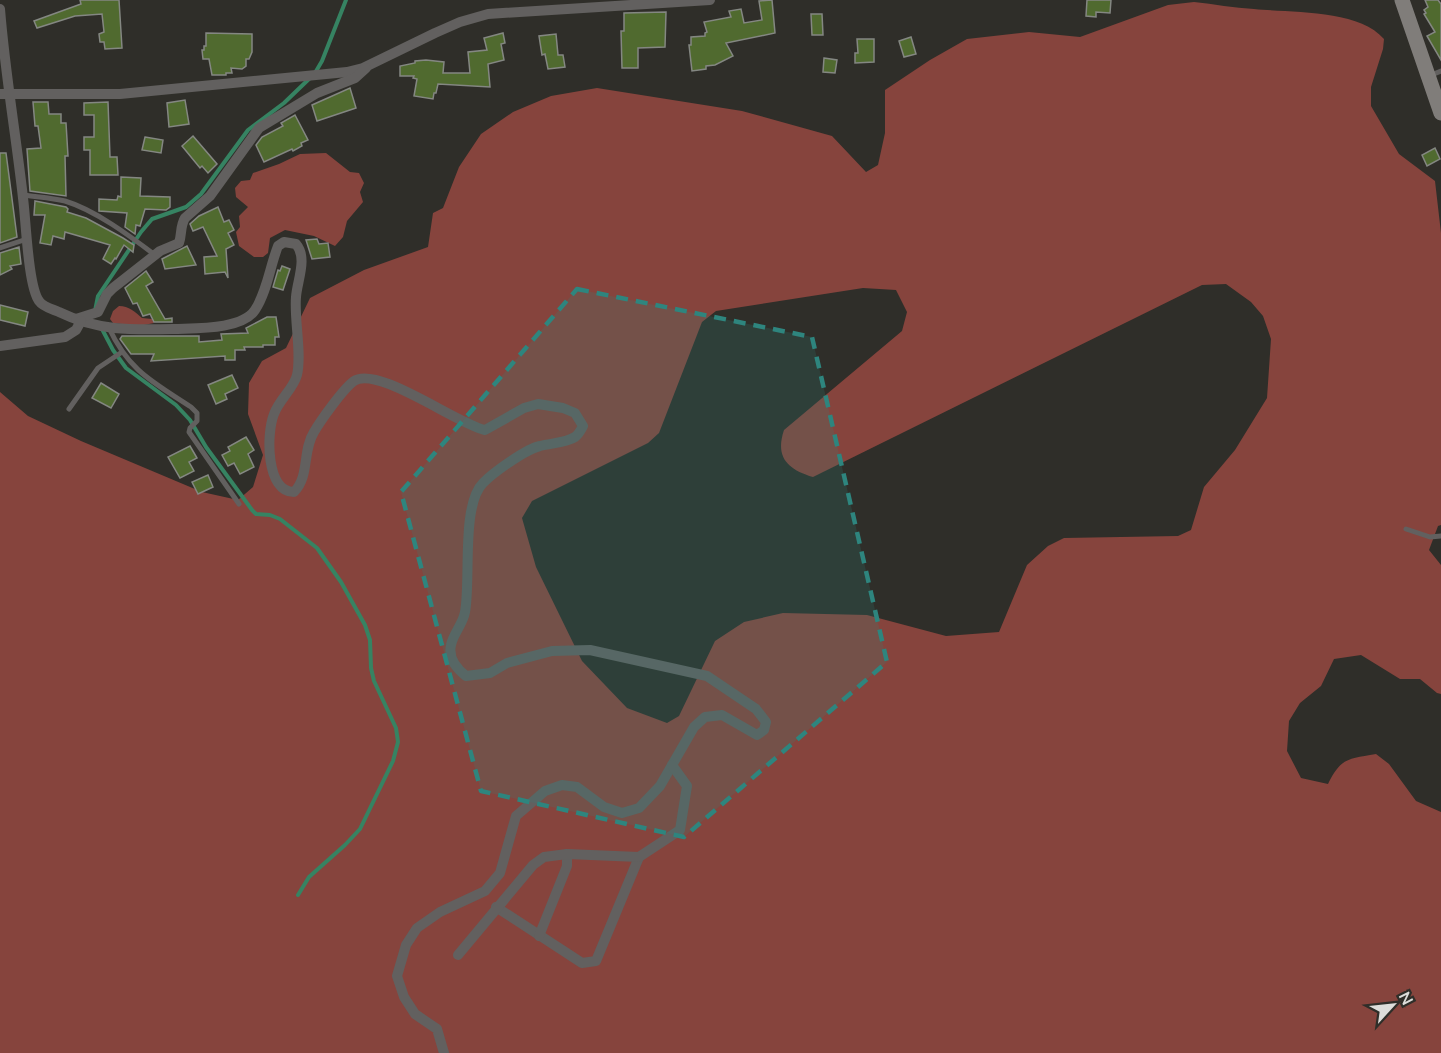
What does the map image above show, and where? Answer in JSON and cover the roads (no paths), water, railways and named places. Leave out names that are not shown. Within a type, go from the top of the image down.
[{"type":"street","points":[[4,94],[120,94],[347,72],[369,66],[460,22],[488,14],[605,3],[710,0]]},
{"type":"street","points":[[1402,0],[1434,74],[1441,113]]},
{"type":"street","points":[[0,9],[4,94],[23,195],[32,277],[38,301],[78,320],[95,318],[108,328],[131,330],[206,327],[245,320],[256,309],[278,246],[284,242],[296,244],[302,257],[295,301],[297,376],[274,413],[270,426],[272,464],[278,485],[286,492],[294,492],[300,487],[304,475],[307,447],[314,433],[343,393],[354,381],[363,377],[378,380],[399,389],[466,423],[485,430],[524,408],[538,404],[563,408],[575,413],[583,426],[574,438],[537,446],[522,454],[482,484],[471,515],[465,614],[450,646],[451,657],[458,669],[466,676],[490,673],[507,663],[552,651],[590,651],[707,676],[756,709],[766,722],[764,730],[758,735],[722,715],[705,717],[694,727],[660,786],[639,808],[622,813],[604,807],[577,787],[562,785],[545,791],[516,816],[500,873],[485,891],[440,912],[417,928],[406,945],[397,976],[404,997],[416,1014],[437,1029],[444,1053]]},
{"type":"street","points":[[95,318],[107,294],[113,288],[154,255],[178,243],[184,218],[210,196],[258,128],[317,93],[355,78],[369,66]]},
{"type":"street","points":[[0,346],[65,337],[76,330],[78,320]]},
{"type":"street","points":[[496,907],[582,963],[596,961],[639,857],[680,830],[687,786],[672,765]]},
{"type":"street","points":[[458,955],[496,907],[533,865],[544,857],[567,854],[639,857]]},
{"type":"street","points":[[539,936],[567,866],[567,854]]},
{"type":"lane","points":[[23,195],[64,201],[78,206],[94,214],[154,255]]},
{"type":"lane","points":[[0,248],[28,238]]},
{"type":"lane","points":[[108,328],[121,353],[136,370],[197,413],[197,421],[189,432],[239,504]]},
{"type":"lane","points":[[69,409],[98,368],[121,353]]},
{"type":"lane","points":[[1406,529],[1430,537],[1441,536]]},
{"type":"waterway","points":[[315,73],[346,0]]},
{"type":"waterway","points":[[95,311],[98,296],[152,219],[186,207],[201,194],[248,130],[284,103],[310,78]]},
{"type":"waterway","points":[[102,329],[126,368],[176,405],[190,420],[206,447],[252,510],[256,514],[270,515],[280,519],[317,548],[341,582],[365,625],[370,640],[374,681],[396,728],[398,742],[393,761],[360,829],[309,877],[298,895]]}]
